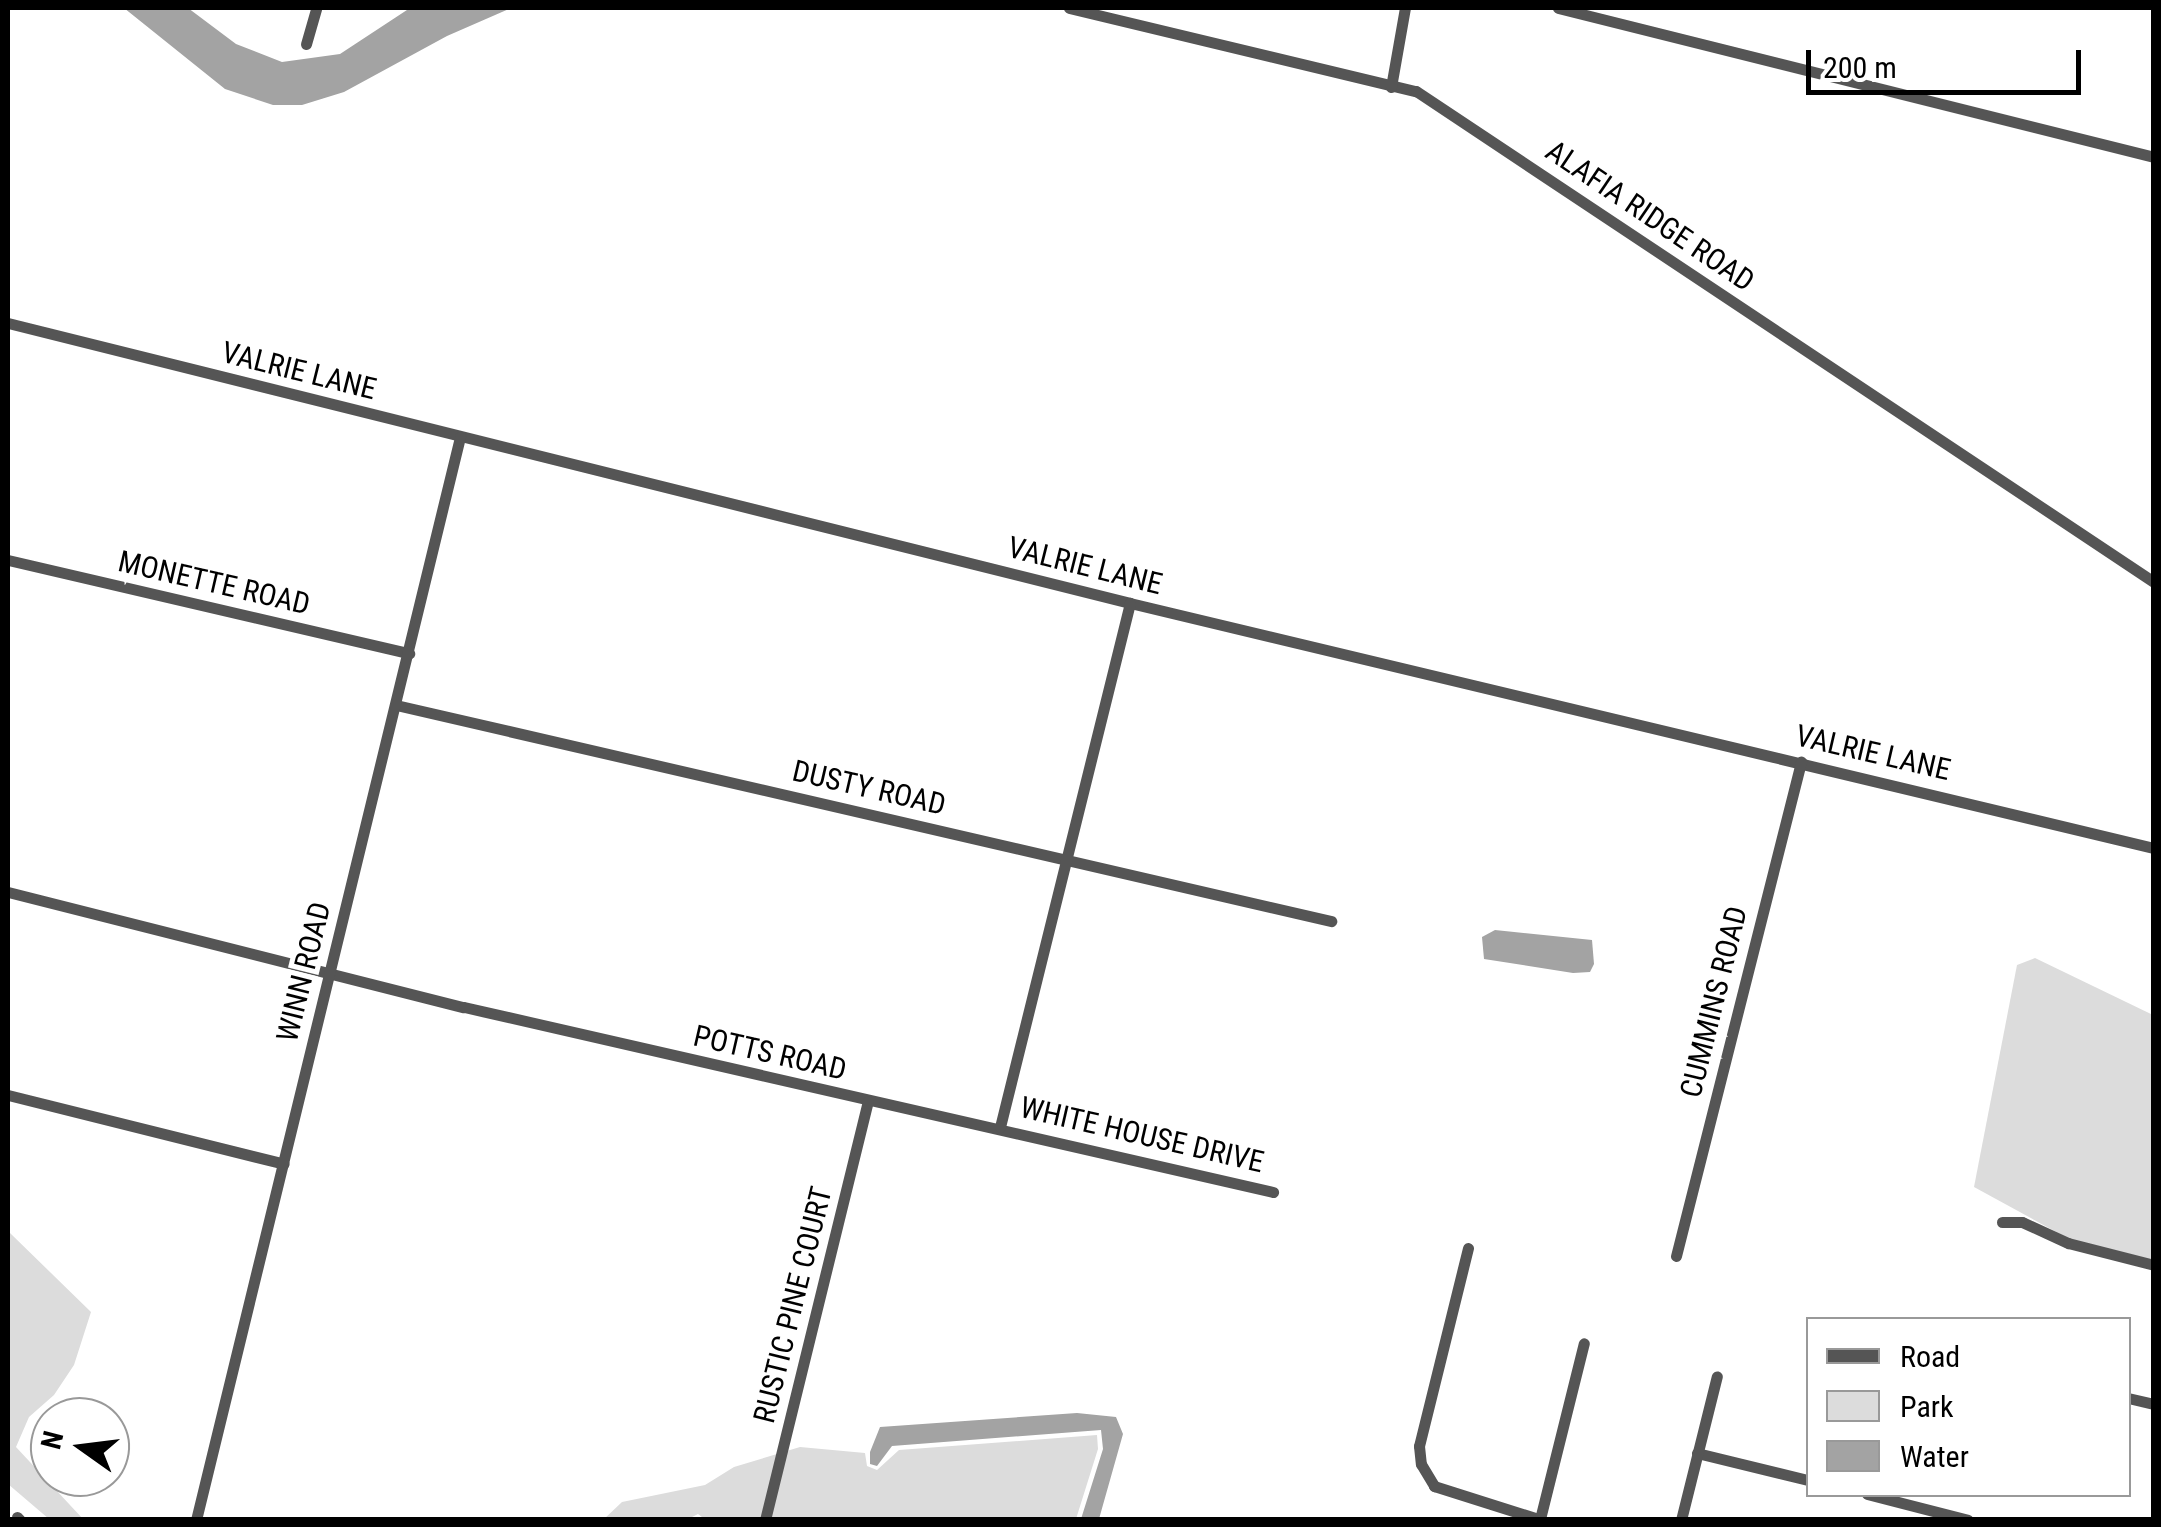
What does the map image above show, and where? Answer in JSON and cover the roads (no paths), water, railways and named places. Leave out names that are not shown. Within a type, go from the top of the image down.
[{"type":"street","points":[[306,44],[316,8]]},
{"type":"street","name":"ALAFIA RIDGE ROAD","points":[[1069,8],[1390,88],[1416,91],[2154,582]]},
{"type":"street","points":[[1390,88],[1405,8]]},
{"type":"street","points":[[1558,8],[2154,157]]},
{"type":"street","name":"VALRIE LANE","points":[[8,323],[1130,604],[2154,848]]},
{"type":"street","name":"WINN ROAD","points":[[196,1520],[460,437]]},
{"type":"street","name":"MONETTE ROAD","points":[[8,560],[409,653]]},
{"type":"street","points":[[1000,1126],[1130,604]]},
{"type":"street","name":"DUSTY ROAD","points":[[396,705],[1331,922]]},
{"type":"street","name":"CUMMINS ROAD","points":[[1676,1256],[1802,762]]},
{"type":"street","name":"POTTS ROAD","points":[[8,892],[330,974],[868,1101],[1000,1126]]},
{"type":"street","points":[[8,1095],[284,1164]]},
{"type":"street","name":"RUSTIC PINE COURT","points":[[765,1520],[868,1101]]},
{"type":"street","name":"WHITE HOUSE DRIVE","points":[[1000,1126],[1273,1192]]},
{"type":"street","points":[[2002,1222],[2022,1222],[2068,1243],[2154,1265]]},
{"type":"street","points":[[1468,1248],[1419,1446],[1421,1464],[1434,1486],[1541,1519],[1584,1343]]},
{"type":"street","points":[[1681,1520],[1716,1376]]},
{"type":"street","points":[[1697,1453],[1806,1480]]},
{"type":"street","points":[[1879,1497],[1968,1520]]},
{"type":"water","points":[[124,8],[188,8],[236,44],[282,62],[340,54],[410,8],[511,8],[447,36],[344,92],[302,105],[273,105],[225,89]]},
{"type":"water","points":[[1495,930],[1592,940],[1594,964],[1590,972],[1573,973],[1484,959],[1482,937]]},
{"type":"water","points":[[1077,1413],[1116,1417],[1123,1434],[1099,1519],[1081,1519],[1103,1449],[1101,1430],[892,1446],[877,1466],[870,1464],[870,1452],[880,1427]]}]
